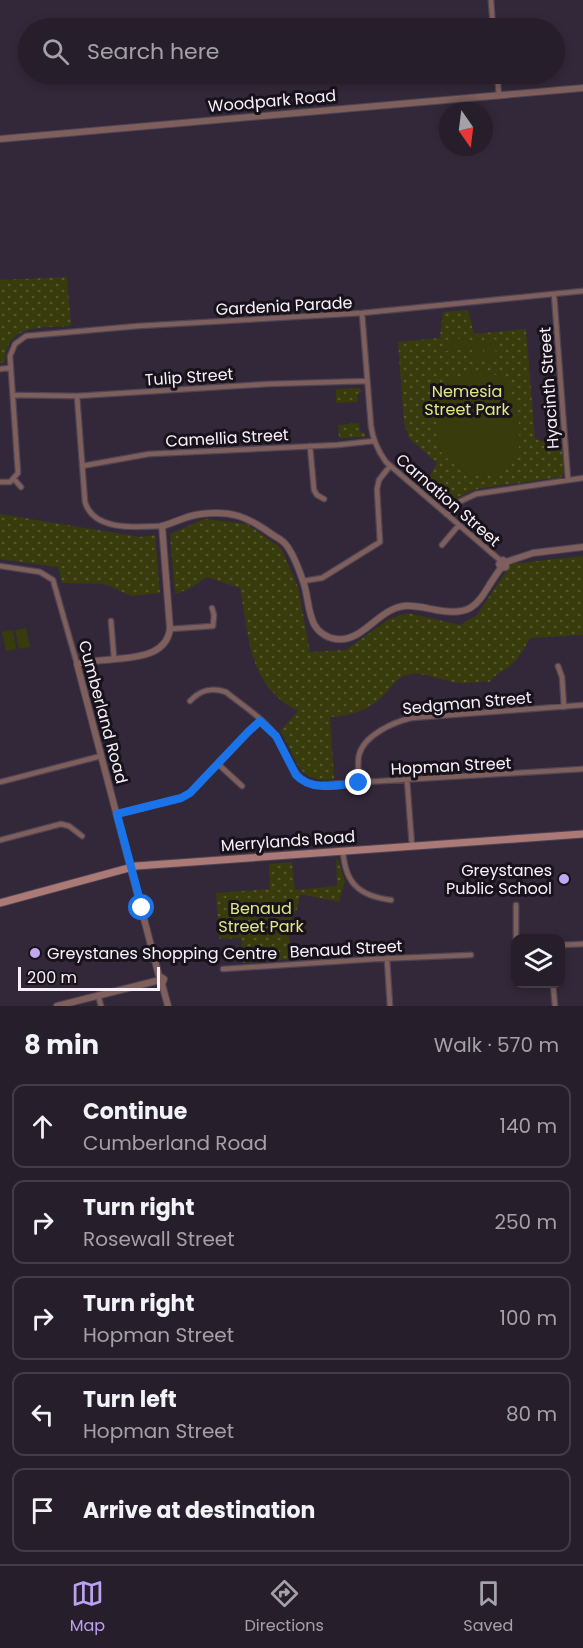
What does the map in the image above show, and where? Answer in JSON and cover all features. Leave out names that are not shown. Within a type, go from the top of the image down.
[{"type":"main road","name":"Merrylands Road","points":[[0,903],[130,867],[583,834]]},
{"type":"street","points":[[491,0],[492,18]]},
{"type":"street","points":[[498,84],[499,95]]},
{"type":"street","name":"Woodpark Road","points":[[0,139],[583,88]]},
{"type":"street","name":"Gardenia Parade","points":[[14,479],[18,471],[10,356],[13,346],[19,339],[30,334],[362,314],[583,291]]},
{"type":"street","name":"Hyacinth Street","points":[[555,294],[568,480]]},
{"type":"street","name":"Carnation Street","points":[[362,314],[374,441],[381,454],[390,466],[503,564]]},
{"type":"street","points":[[0,369],[10,368]]},
{"type":"street","name":"Tulip Street","points":[[13,395],[77,396],[258,384],[367,381]]},
{"type":"street","points":[[77,396],[86,505],[89,512],[97,519],[127,526],[162,526],[198,514],[213,513],[247,518],[287,546],[303,581],[316,627],[331,638],[353,637],[383,613],[400,606],[449,612],[468,610],[477,602],[503,564],[533,553],[583,547]]},
{"type":"street","name":"Camellia Street","points":[[82,466],[148,454],[374,441]]},
{"type":"street","points":[[310,446],[313,487],[316,494],[324,499]]},
{"type":"street","points":[[303,581],[315,580],[329,574],[380,542],[377,489],[379,480],[390,466]]},
{"type":"street","points":[[446,514],[461,501],[476,494],[583,478]]},
{"type":"street","points":[[0,482],[7,483],[14,479],[21,487]]},
{"type":"street","points":[[76,664],[153,653],[165,644],[170,629],[162,526]]},
{"type":"street","points":[[442,545],[458,526]]},
{"type":"street","name":"Cumberland Road","points":[[0,566],[40,572],[53,580],[117,814],[159,980],[168,1006]]},
{"type":"street","points":[[170,629],[213,626],[212,608]]},
{"type":"street","points":[[111,621],[114,658]]},
{"type":"street","points":[[558,666],[562,677],[564,707]]},
{"type":"street","name":"Hopman Street","points":[[190,701],[202,691],[224,691],[276,736],[296,775],[301,780],[315,785],[583,769]]},
{"type":"street","name":"Sedgman Street","points":[[359,783],[359,753],[385,728],[399,720],[583,705]]},
{"type":"street","points":[[117,814],[184,796],[192,791],[260,721]]},
{"type":"street","points":[[0,782],[101,756]]},
{"type":"street","points":[[218,764],[242,786]]},
{"type":"street","points":[[407,780],[412,846]]},
{"type":"street","points":[[0,840],[62,824],[71,827],[82,836]]},
{"type":"street","points":[[343,851],[345,868],[353,884],[368,896],[391,900]]},
{"type":"street","points":[[516,905],[516,934]]},
{"type":"street","points":[[565,945],[583,944]]},
{"type":"street","name":"Benaud Street","points":[[224,969],[471,955]]},
{"type":"street","points":[[387,958],[390,1006]]},
{"type":"street","points":[[57,1006],[159,980]]},
{"type":"street","points":[[553,988],[555,1006]]},
{"type":"street","points":[[98,995],[101,1006]]},
{"type":"green space","points":[[67,277],[71,326],[39,328],[19,334],[12,340],[7,349],[5,361],[0,364],[0,280]]},
{"type":"green space","name":"Nemesia Street Park","points":[[468,310],[474,334],[526,329],[535,439],[562,446],[564,474],[561,477],[470,491],[445,506],[424,487],[437,463],[409,438],[404,423],[398,342],[440,338],[443,312]]},
{"type":"green space","points":[[467,338],[468,349],[446,351],[445,340]]},
{"type":"green space","points":[[482,339],[484,361],[473,362],[471,340]]},
{"type":"green space","points":[[484,339],[495,339],[496,360],[485,361]]},
{"type":"green space","points":[[474,372],[491,373],[502,379],[514,399],[517,412],[519,450],[517,460],[492,474],[475,475],[459,469],[441,452],[439,444],[436,420],[438,396],[445,384],[452,379]]},
{"type":"green space","points":[[360,388],[362,392],[357,394],[358,402],[336,403],[336,389]]},
{"type":"green space","points":[[359,423],[360,432],[365,433],[365,437],[339,438],[338,425]]},
{"type":"green space","points":[[0,514],[140,537],[155,535],[160,593],[131,596],[105,584],[62,583],[58,567],[0,559]]},
{"type":"green space","points":[[204,519],[247,524],[281,548],[298,587],[310,652],[346,650],[389,619],[408,613],[460,625],[477,615],[511,564],[583,556],[583,635],[530,638],[516,661],[490,682],[463,683],[422,674],[400,678],[379,700],[366,708],[352,714],[330,717],[334,779],[311,777],[299,767],[280,731],[298,711],[281,700],[260,674],[249,642],[240,588],[207,577],[189,589],[175,594],[170,534]]},
{"type":"green space","points":[[26,628],[30,647],[19,649],[15,630]]},
{"type":"green space","points":[[13,630],[16,649],[6,651],[2,632]]},
{"type":"green space","name":"Benaud Street Park","points":[[336,858],[345,881],[339,902],[300,894],[297,909],[288,924],[291,959],[243,963],[241,938],[219,939],[216,893],[270,889],[269,864],[292,862],[295,890],[337,886]]},
{"type":"place","name":"Greystanes Public School","points":[[564,879]]},
{"type":"place","name":"Greystanes Shopping Centre","points":[[35,953]]},
{"type":"route","points":[[142,908],[117,814],[181,798],[190,793],[260,721],[276,736],[296,775],[307,784],[324,786],[359,783]]}]
